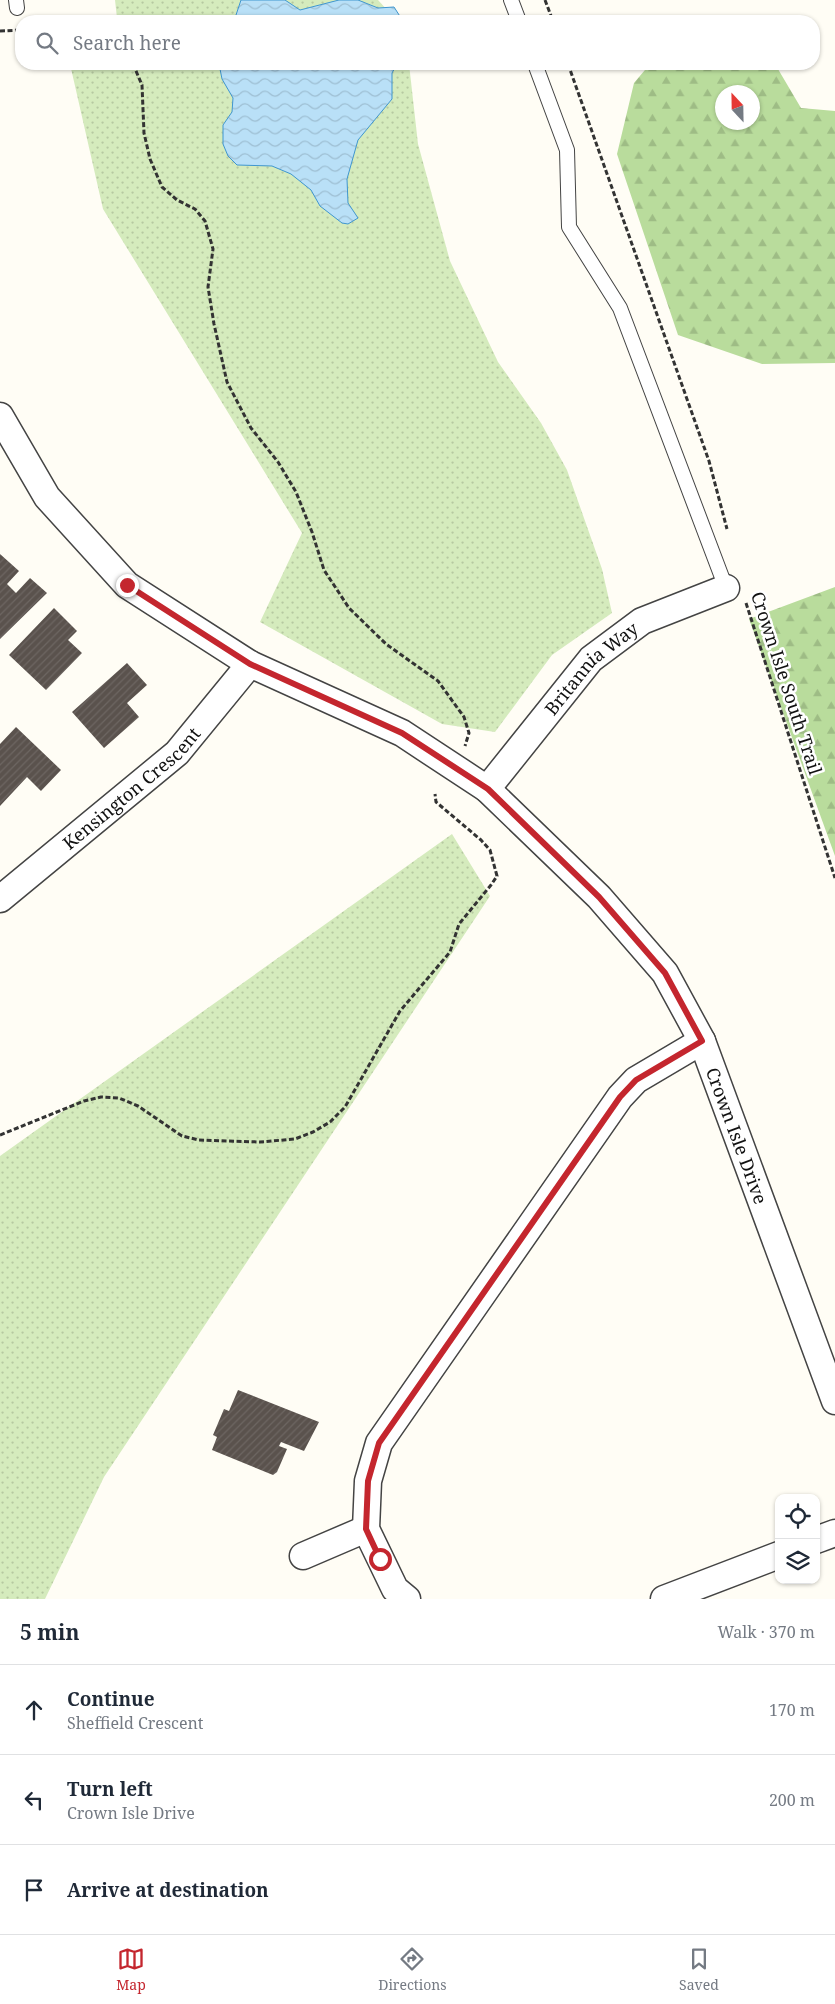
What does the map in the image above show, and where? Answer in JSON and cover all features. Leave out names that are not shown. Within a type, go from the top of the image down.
[{"type":"street","name":"Crown Isle Drive","points":[[0,416],[47,498],[127,585],[250,664],[402,733],[488,789],[599,897],[665,973],[702,1041],[835,1401]]},
{"type":"street","name":"Britannia Way","points":[[488,789],[591,659],[642,621],[736,594]]},
{"type":"street","name":"Kensington Crescent","points":[[0,899],[177,753],[250,664]]},
{"type":"street","points":[[407,1599],[395,1589],[366,1529],[368,1481],[379,1443],[620,1097],[636,1080],[702,1041]]},
{"type":"street","points":[[303,1556],[366,1529]]},
{"type":"street","points":[[819,1539],[835,1533]]},
{"type":"street","points":[[664,1599],[775,1557]]},
{"type":"lane","points":[[511,0],[517,15]]},
{"type":"lane","points":[[537,70],[567,150],[569,227],[620,308],[736,594]]},
{"type":"path","points":[[545,0],[551,15]]},
{"type":"path","points":[[0,31],[15,30]]},
{"type":"path","points":[[136,70],[142,85],[144,133],[150,159],[162,186],[177,200],[194,209],[205,221],[213,248],[208,287],[227,382],[251,428],[278,462],[296,492],[312,532],[324,570],[349,608],[386,644],[438,682],[464,718],[469,733],[465,747]]},
{"type":"path","points":[[570,70],[710,461],[728,535]]},
{"type":"path","name":"Crown Isle South Trail","points":[[736,594],[835,878]]},
{"type":"path","points":[[0,1135],[100,1097],[119,1098],[138,1106],[182,1136],[199,1140],[260,1142],[295,1139],[313,1132],[330,1122],[345,1107],[400,1012],[450,952],[459,924],[491,886],[497,876],[494,863],[486,845],[436,802],[435,794]]},
{"type":"green space","points":[[115,0],[378,0],[391,15],[117,15]]},
{"type":"green space","points":[[71,70],[410,70],[418,144],[450,261],[498,362],[541,423],[567,470],[602,569],[612,613],[552,655],[495,732],[442,724],[260,622],[302,533],[103,209]]},
{"type":"green space","points":[[645,70],[779,70],[801,108],[835,111],[835,363],[762,364],[678,335],[617,154],[634,83]]},
{"type":"green space","points":[[835,587],[835,856],[749,619]]},
{"type":"green space","points":[[452,834],[490,896],[104,1477],[45,1599],[0,1599],[0,1156]]},
{"type":"water","points":[[241,0],[285,0],[300,10],[339,0],[358,0],[378,8],[394,7],[399,15],[236,15]]},
{"type":"water","points":[[220,70],[394,70],[392,99],[358,140],[347,179],[348,203],[358,218],[348,224],[342,223],[320,206],[311,190],[291,174],[272,166],[237,165],[228,156],[223,144],[223,125],[232,112],[233,98],[222,79]]},
{"type":"building","points":[[0,554],[19,571],[7,584],[16,593],[30,578],[47,593],[0,639]]},
{"type":"building","points":[[54,608],[77,631],[68,640],[82,653],[46,690],[9,655]]},
{"type":"building","points":[[127,663],[147,685],[127,703],[139,717],[104,748],[72,712]]},
{"type":"building","points":[[16,727],[61,770],[41,791],[27,777],[0,806],[0,744]]},
{"type":"building","points":[[238,1390],[319,1422],[304,1451],[281,1442],[279,1446],[287,1449],[277,1472],[273,1475],[212,1450],[217,1437],[213,1435],[224,1409],[229,1411]]},
{"type":"route","points":[[127,585],[250,664],[402,733],[488,789],[599,897],[665,973],[702,1041],[636,1080],[620,1097],[379,1443],[368,1481],[366,1529],[380,1559]]}]
